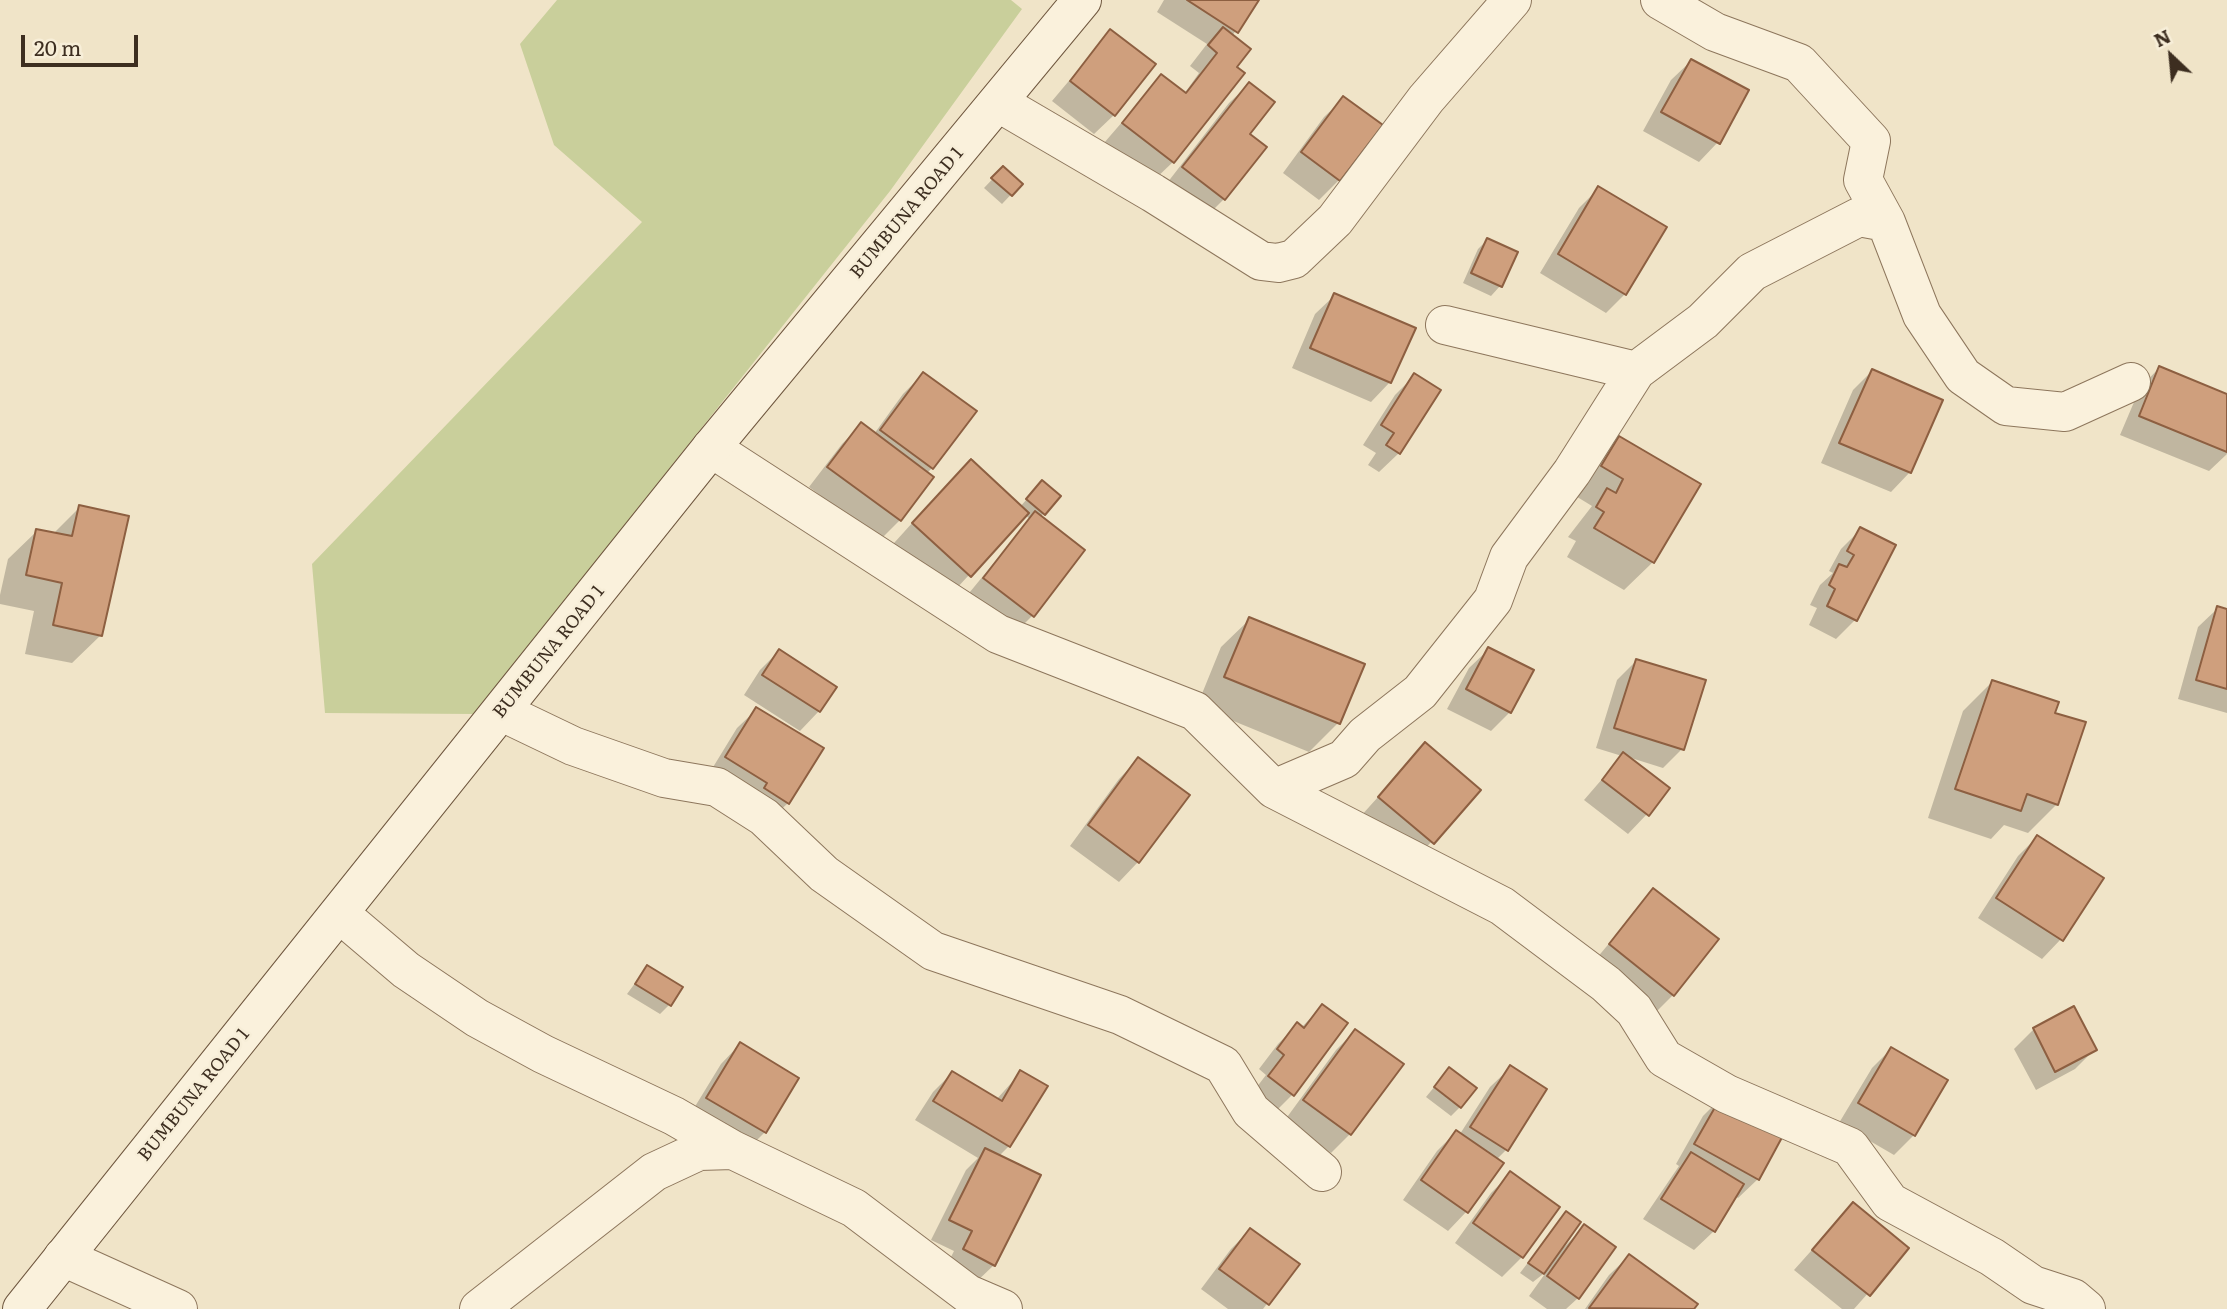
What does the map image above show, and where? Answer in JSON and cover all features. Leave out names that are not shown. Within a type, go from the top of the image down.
[{"type":"street","name":"BUMBUNA ROAD 1","points":[[22,1309],[712,448],[1082,0]]},
{"type":"street","points":[[999,103],[1153,193],[1261,261],[1278,263],[1294,259],[1335,220],[1426,99],[1512,0]]},
{"type":"street","points":[[1660,0],[1715,32],[1799,62],[1871,141],[1863,180],[1886,222],[1922,315],[1963,376],[2006,406],[2065,412],[2131,382]]},
{"type":"street","points":[[1274,789],[1344,759],[1365,736],[1420,692],[1493,600],[1510,556],[1572,472],[1636,371],[1703,321],[1752,272],[1859,217],[1886,222]]},
{"type":"street","points":[[1445,325],[1636,371]]},
{"type":"street","points":[[712,448],[998,634],[1195,711],[1274,789],[1502,906],[1606,985],[1634,1010],[1664,1058],[1727,1094],[1850,1147],[1890,1202],[1992,1257],[2033,1285],[2073,1298],[2086,1309]]},
{"type":"street","points":[[502,712],[572,746],[664,778],[718,787],[764,817],[824,874],[933,951],[1120,1015],[1223,1065],[1251,1111],[1322,1172]]},
{"type":"street","points":[[341,914],[407,970],[477,1018],[543,1054],[674,1116],[733,1150],[854,1208],[968,1294],[1000,1308]]},
{"type":"street","points":[[479,1309],[654,1172],[699,1151],[733,1150]]},
{"type":"street","points":[[63,1257],[178,1309]]},
{"type":"green space","points":[[557,0],[1011,0],[1022,9],[890,191],[474,714],[325,713],[312,564],[642,222],[554,145],[520,44]]},
{"type":"building","points":[[1187,0],[1259,0],[1238,33]]},
{"type":"building","points":[[1223,27],[1251,49],[1237,67],[1245,73],[1174,163],[1122,123],[1161,74],[1186,93],[1217,53],[1208,45]]},
{"type":"building","points":[[1110,29],[1156,64],[1115,116],[1070,81]]},
{"type":"building","points":[[1691,59],[1749,90],[1720,144],[1661,112]]},
{"type":"building","points":[[1249,82],[1275,102],[1250,134],[1267,147],[1225,200],[1182,167]]},
{"type":"building","points":[[1343,96],[1383,125],[1340,181],[1301,152]]},
{"type":"building","points":[[1003,166],[1023,184],[1012,196],[991,178]]},
{"type":"building","points":[[1598,186],[1667,227],[1626,295],[1558,254]]},
{"type":"building","points":[[1487,238],[1518,252],[1502,287],[1471,273]]},
{"type":"building","points":[[1334,293],[1416,328],[1391,383],[1310,348]]},
{"type":"building","points":[[2159,366],[2227,394],[2227,452],[2139,416]]},
{"type":"building","points":[[1872,369],[1943,400],[1911,473],[1839,443]]},
{"type":"building","points":[[923,372],[977,411],[933,469],[880,430]]},
{"type":"building","points":[[1414,373],[1441,390],[1400,454],[1386,445],[1394,433],[1381,425]]},
{"type":"building","points":[[861,422],[934,477],[901,521],[827,467]]},
{"type":"building","points":[[1619,436],[1701,484],[1654,563],[1594,528],[1604,512],[1596,507],[1607,488],[1616,493],[1623,479],[1601,466]]},
{"type":"building","points":[[971,459],[1029,513],[971,577],[912,523]]},
{"type":"building","points":[[1042,480],[1061,496],[1045,515],[1026,499]]},
{"type":"building","points":[[79,505],[129,516],[102,636],[53,625],[62,583],[26,575],[36,529],[72,536]]},
{"type":"building","points":[[1035,511],[1085,550],[1034,617],[983,578]]},
{"type":"building","points":[[1860,527],[1896,545],[1857,621],[1827,606],[1835,589],[1829,585],[1839,564],[1847,567],[1854,555],[1847,551]]},
{"type":"building","points":[[2217,606],[2227,609],[2227,689],[2196,680]]},
{"type":"building","points":[[1249,617],[1365,664],[1340,724],[1224,677]]},
{"type":"building","points":[[1488,647],[1534,670],[1511,713],[1466,689]]},
{"type":"building","points":[[779,649],[837,687],[820,712],[762,675]]},
{"type":"building","points":[[1636,659],[1706,680],[1684,750],[1614,728]]},
{"type":"building","points":[[1992,680],[2059,702],[2055,713],[2086,722],[2058,805],[2027,794],[2021,811],[1955,789]]},
{"type":"building","points":[[756,707],[824,748],[789,804],[764,788],[767,783],[725,757]]},
{"type":"building","points":[[1425,742],[1481,790],[1434,844],[1378,797]]},
{"type":"building","points":[[1623,752],[1670,788],[1649,816],[1602,780]]},
{"type":"building","points":[[1138,757],[1190,795],[1139,863],[1088,825]]},
{"type":"building","points":[[2037,835],[2104,878],[2063,941],[1996,898]]},
{"type":"building","points":[[1653,888],[1719,939],[1674,996],[1609,944]]},
{"type":"building","points":[[647,965],[683,987],[671,1006],[635,984]]},
{"type":"building","points":[[1322,1004],[1348,1023],[1294,1096],[1268,1076],[1284,1055],[1277,1049],[1297,1022],[1304,1028]]},
{"type":"building","points":[[2074,1006],[2097,1050],[2055,1072],[2033,1028]]},
{"type":"building","points":[[1355,1029],[1404,1064],[1351,1135],[1303,1100]]},
{"type":"building","points":[[740,1042],[799,1078],[766,1133],[706,1098]]},
{"type":"building","points":[[1891,1047],[1948,1080],[1915,1136],[1858,1103]]},
{"type":"building","points":[[1510,1065],[1547,1089],[1508,1151],[1470,1127]]},
{"type":"building","points":[[1449,1067],[1477,1088],[1461,1108],[1434,1087]]},
{"type":"building","points":[[1020,1070],[1048,1086],[1010,1147],[933,1101],[952,1071],[1002,1101]]},
{"type":"building","points":[[1722,1095],[1786,1130],[1759,1180],[1694,1144]]},
{"type":"building","points":[[1456,1130],[1504,1163],[1468,1213],[1421,1180]]},
{"type":"building","points":[[985,1148],[1041,1175],[995,1266],[963,1249],[972,1231],[949,1220]]},
{"type":"building","points":[[1691,1152],[1744,1184],[1715,1232],[1661,1199]]},
{"type":"building","points":[[1510,1171],[1560,1207],[1523,1258],[1473,1223]]},
{"type":"building","points":[[1853,1202],[1909,1248],[1870,1296],[1812,1250]]},
{"type":"building","points":[[1566,1211],[1581,1222],[1544,1274],[1528,1263]]},
{"type":"building","points":[[1584,1224],[1616,1247],[1579,1299],[1547,1276]]},
{"type":"building","points":[[1250,1228],[1300,1264],[1269,1305],[1219,1269]]},
{"type":"building","points":[[1629,1254],[1698,1304],[1694,1309],[1589,1308]]}]
